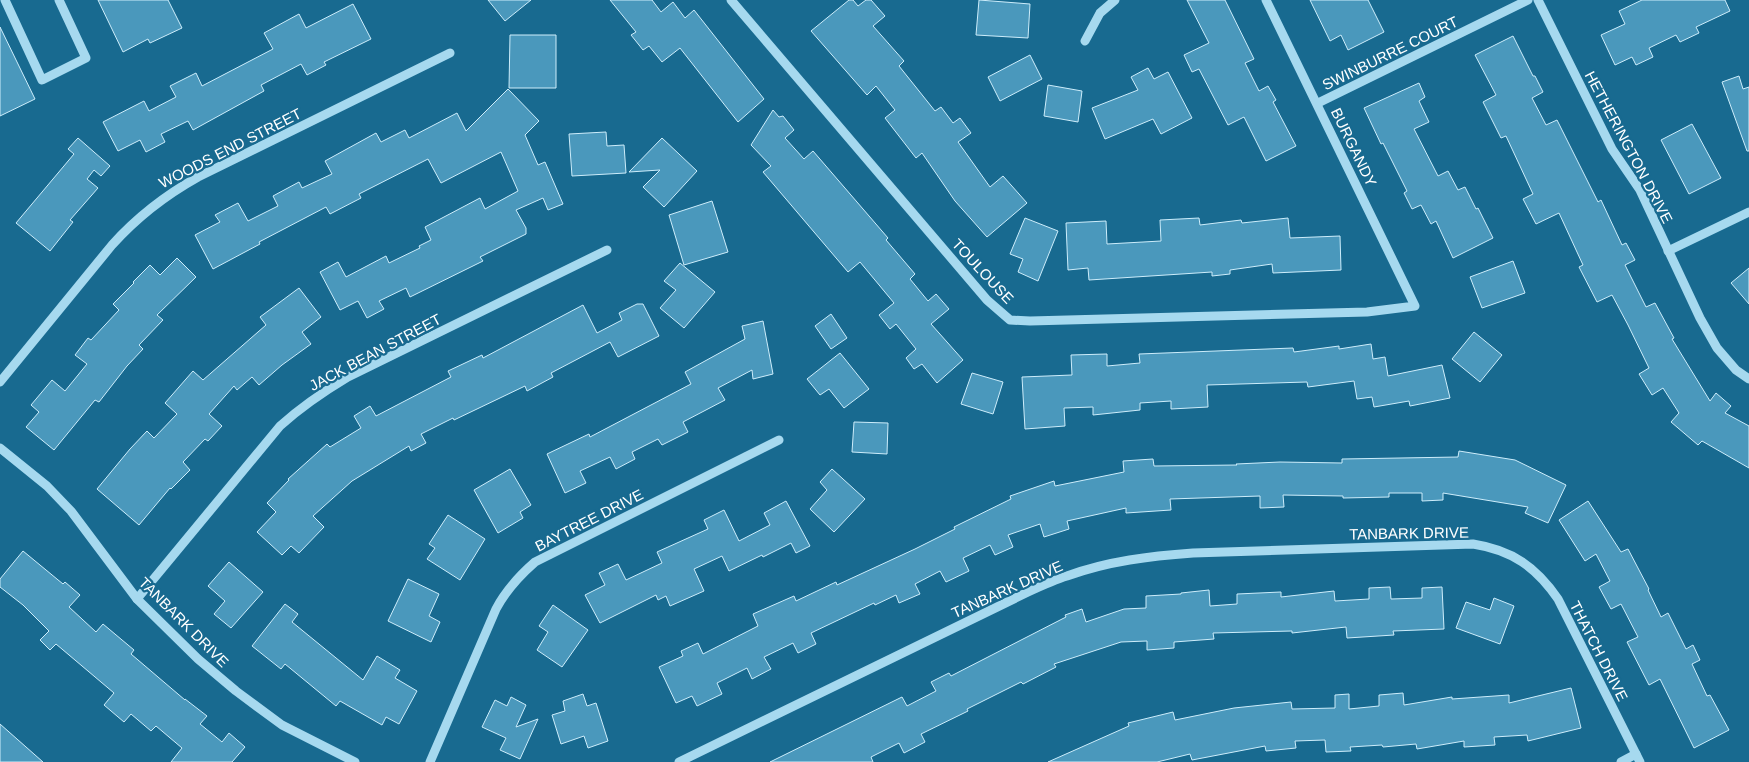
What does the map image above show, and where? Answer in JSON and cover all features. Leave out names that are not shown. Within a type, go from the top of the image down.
[{"type":"street","points":[[5,0],[42,80],[86,58],[59,0]]},
{"type":"street","name":"TOULOUSE","points":[[732,0],[987,300],[1010,320],[1367,312],[1415,306]]},
{"type":"street","points":[[1085,41],[1100,14],[1115,0]]},
{"type":"street","name":"BURGANDY","points":[[1266,0],[1318,103],[1415,306]]},
{"type":"street","name":"SWINBURRE COURT","points":[[1318,103],[1528,0]]},
{"type":"street","name":"HETHERINGTON DRIVE","points":[[1538,0],[1612,149],[1640,190],[1700,318],[1717,348],[1736,370],[1749,378]]},
{"type":"street","name":"WOODS END STREET","points":[[0,382],[112,245],[130,225],[171,192],[450,53]]},
{"type":"street","points":[[1668,251],[1749,212]]},
{"type":"street","name":"JACK BEAN STREET","points":[[137,598],[280,426],[300,408],[348,377],[607,250]]},
{"type":"street","name":"BAYTREE DRIVE","points":[[430,762],[496,609],[517,578],[536,562],[778,440]]},
{"type":"street","name":"TANBARK DRIVE","points":[[0,448],[47,486],[71,511],[137,598],[198,659],[236,691],[282,724],[355,762]]},
{"type":"street","name":"TANBARK DRIVE","points":[[679,762],[1028,592],[1068,575],[1110,564],[1152,556],[1193,552],[1473,544],[1493,548],[1522,561]]},
{"type":"street","name":"THATCH DRIVE","points":[[1522,561],[1546,582],[1558,599],[1638,758]]},
{"type":"street","points":[[1621,762],[1638,758]]},
{"type":"building","points":[[98,0],[168,0],[182,28],[150,43],[148,39],[123,52]]},
{"type":"building","points":[[488,0],[531,0],[505,21]]},
{"type":"building","points":[[610,0],[652,0],[661,12],[673,2],[685,18],[694,10],[764,99],[738,122],[680,48],[662,62],[649,46],[643,50],[631,35],[636,32]]},
{"type":"building","points":[[849,0],[853,0],[858,6],[866,0],[871,0],[885,16],[873,26],[904,61],[899,66],[935,111],[941,107],[953,123],[960,118],[971,133],[958,142],[990,187],[1003,176],[1027,203],[987,237],[955,201],[922,153],[916,158],[885,118],[895,110],[876,86],[867,95],[811,31]]},
{"type":"building","points":[[979,0],[1030,4],[1028,38],[976,35]]},
{"type":"building","points":[[1187,0],[1225,0],[1254,59],[1245,63],[1259,91],[1268,86],[1276,100],[1273,102],[1296,146],[1266,161],[1244,117],[1228,125],[1199,69],[1192,72],[1184,55],[1209,43]]},
{"type":"building","points":[[1310,0],[1368,0],[1384,32],[1348,50],[1341,35],[1330,41]]},
{"type":"building","points":[[1642,0],[1725,0],[1730,11],[1696,27],[1699,33],[1680,42],[1676,35],[1649,48],[1653,57],[1636,65],[1632,57],[1615,65],[1601,35],[1625,24],[1619,11]]},
{"type":"building","points":[[353,4],[371,39],[324,62],[326,65],[307,75],[301,64],[261,85],[264,91],[193,130],[188,121],[161,134],[165,142],[146,152],[140,140],[118,151],[103,122],[144,101],[149,111],[176,97],[170,86],[196,73],[202,86],[273,49],[264,33],[299,14],[306,28]]},
{"type":"building","points":[[0,27],[35,99],[0,116]]},
{"type":"building","points":[[510,35],[556,35],[556,88],[509,88]]},
{"type":"building","points":[[1513,36],[1543,92],[1532,98],[1546,125],[1557,120],[1598,202],[1601,200],[1622,245],[1626,243],[1635,260],[1625,265],[1646,307],[1655,303],[1674,338],[1672,339],[1710,401],[1716,393],[1731,406],[1725,413],[1749,426],[1749,468],[1702,441],[1698,445],[1671,422],[1679,413],[1663,388],[1652,395],[1639,374],[1649,368],[1628,325],[1612,295],[1597,302],[1579,267],[1583,265],[1559,213],[1536,224],[1523,199],[1533,194],[1506,136],[1501,138],[1483,102],[1496,95],[1475,55]]},
{"type":"building","points":[[1030,55],[1042,79],[1000,101],[988,77]]},
{"type":"building","points":[[1148,68],[1154,79],[1168,72],[1192,118],[1161,134],[1153,119],[1105,139],[1092,108],[1138,90],[1131,77]]},
{"type":"building","points":[[1739,76],[1743,89],[1749,87],[1749,151],[1747,151],[1722,82]]},
{"type":"building","points":[[1419,83],[1425,97],[1419,101],[1429,122],[1414,129],[1438,176],[1448,171],[1458,190],[1465,187],[1493,238],[1453,258],[1436,221],[1431,224],[1421,205],[1412,209],[1404,193],[1407,191],[1364,108]]},
{"type":"building","points":[[1048,85],[1082,91],[1078,122],[1044,116]]},
{"type":"building","points":[[508,89],[539,121],[525,135],[538,165],[545,162],[563,204],[548,210],[543,198],[516,210],[526,228],[526,234],[480,257],[483,261],[410,297],[406,288],[379,301],[384,309],[367,318],[358,301],[340,310],[320,272],[338,262],[346,277],[386,256],[389,263],[420,248],[419,246],[431,240],[425,227],[480,198],[485,209],[518,191],[501,152],[441,183],[428,159],[359,194],[361,198],[330,214],[326,207],[259,242],[260,244],[213,269],[195,235],[220,222],[215,215],[238,203],[248,221],[278,206],[273,196],[299,182],[302,188],[332,174],[325,161],[376,133],[381,142],[405,130],[409,138],[457,113],[466,131]]},
{"type":"building","points":[[773,110],[779,117],[783,116],[794,130],[785,138],[804,159],[813,151],[888,238],[886,240],[915,274],[910,279],[928,301],[936,294],[949,309],[931,324],[963,360],[937,383],[922,364],[914,369],[906,358],[916,349],[896,324],[890,329],[879,315],[894,303],[860,262],[848,272],[763,172],[771,166],[751,145]]},
{"type":"building","points":[[1692,124],[1721,178],[1689,194],[1661,140]]},
{"type":"building","points":[[606,132],[607,146],[624,145],[626,173],[572,176],[569,134]]},
{"type":"building","points":[[78,138],[110,166],[101,176],[94,170],[87,179],[98,188],[70,220],[73,222],[50,251],[16,223],[74,154],[68,149]]},
{"type":"building","points":[[662,138],[697,171],[664,207],[643,187],[660,170],[629,172]]},
{"type":"building","points":[[712,201],[728,252],[684,265],[669,215]]},
{"type":"building","points":[[1025,218],[1058,231],[1038,281],[1018,272],[1023,259],[1010,254]]},
{"type":"building","points":[[1199,218],[1200,225],[1241,220],[1242,223],[1288,218],[1290,238],[1340,236],[1341,270],[1273,273],[1272,264],[1230,270],[1230,274],[1212,276],[1212,272],[1089,280],[1088,268],[1068,270],[1066,223],[1106,221],[1107,244],[1161,241],[1160,220]]},
{"type":"building","points":[[177,258],[196,277],[157,315],[163,320],[139,345],[143,349],[99,402],[95,400],[54,450],[26,427],[39,412],[31,405],[52,380],[65,391],[87,364],[75,355],[88,338],[91,340],[119,310],[113,304],[133,282],[150,265],[160,275]]},
{"type":"building","points":[[1513,261],[1525,293],[1482,308],[1470,277]]},
{"type":"building","points":[[680,263],[715,292],[684,328],[660,308],[676,290],[664,281]]},
{"type":"building","points":[[1749,268],[1749,304],[1731,283]]},
{"type":"building","points":[[299,288],[321,317],[302,332],[311,344],[259,385],[252,377],[237,390],[234,386],[209,414],[222,426],[208,441],[205,439],[183,462],[190,470],[170,488],[139,525],[97,489],[147,431],[154,438],[177,414],[165,403],[193,371],[203,380],[266,325],[260,317]]},
{"type":"building","points":[[637,304],[643,304],[659,336],[618,357],[610,342],[551,373],[553,377],[527,391],[525,386],[421,434],[426,443],[411,451],[409,446],[352,481],[313,516],[324,527],[299,553],[291,546],[282,555],[257,532],[276,512],[267,503],[288,479],[327,444],[330,447],[361,428],[354,416],[370,406],[376,416],[451,377],[448,371],[482,355],[483,358],[583,305],[597,333],[622,320],[619,313]]},
{"type":"building","points":[[831,314],[847,338],[831,349],[815,326]]},
{"type":"building","points":[[763,321],[773,374],[753,379],[752,370],[718,388],[725,400],[683,422],[688,432],[662,445],[658,439],[632,452],[635,459],[616,469],[610,457],[580,471],[586,483],[565,493],[547,454],[589,434],[590,437],[691,384],[685,372],[745,339],[742,326]]},
{"type":"building","points":[[1474,332],[1502,355],[1480,382],[1452,359]]},
{"type":"building","points":[[1371,344],[1373,359],[1385,357],[1388,376],[1442,365],[1450,398],[1410,406],[1409,401],[1374,407],[1372,397],[1357,399],[1354,381],[1308,387],[1307,382],[1207,385],[1208,407],[1171,409],[1171,401],[1140,403],[1140,410],[1093,415],[1093,407],[1064,408],[1065,426],[1025,429],[1022,377],[1072,375],[1071,355],[1107,354],[1107,366],[1140,363],[1139,354],[1293,348],[1294,352],[1339,346],[1339,349]]},
{"type":"building","points":[[840,353],[869,389],[844,408],[829,389],[820,395],[807,379]]},
{"type":"building","points":[[972,373],[1003,382],[993,414],[961,404]]},
{"type":"building","points":[[854,422],[888,423],[887,454],[852,452]]},
{"type":"building","points":[[1459,451],[1515,460],[1566,485],[1548,523],[1525,513],[1528,507],[1443,493],[1443,500],[1422,501],[1422,493],[1389,493],[1389,497],[1343,498],[1343,496],[1283,495],[1284,507],[1260,508],[1260,496],[1170,499],[1171,510],[1126,513],[1126,508],[1067,521],[1069,529],[1044,537],[1040,524],[1008,535],[1013,547],[995,555],[990,545],[963,558],[969,571],[946,582],[940,571],[915,584],[920,594],[899,603],[896,595],[875,605],[874,603],[811,633],[816,644],[798,653],[793,643],[764,657],[771,669],[752,679],[747,668],[717,683],[722,694],[697,706],[692,696],[676,703],[659,667],[683,656],[681,651],[698,643],[703,654],[758,626],[753,614],[794,596],[796,601],[836,582],[837,585],[955,529],[954,527],[1011,499],[1010,496],[1054,481],[1055,486],[1124,472],[1123,461],[1153,459],[1154,466],[1237,465],[1280,462],[1342,463],[1342,459],[1458,457]]},
{"type":"building","points":[[510,469],[531,505],[520,512],[523,518],[498,533],[474,490]]},
{"type":"building","points":[[832,469],[865,499],[834,532],[810,509],[827,490],[820,482]]},
{"type":"building","points":[[786,501],[810,546],[796,553],[791,543],[729,571],[722,556],[694,569],[704,591],[670,606],[666,596],[658,600],[656,595],[600,623],[585,595],[605,585],[599,573],[618,564],[626,580],[662,563],[657,552],[708,529],[704,520],[724,510],[739,541],[770,525],[764,513]]},
{"type":"building","points":[[1588,501],[1621,552],[1628,549],[1661,617],[1668,613],[1686,649],[1693,645],[1700,660],[1692,664],[1707,696],[1710,695],[1729,730],[1694,748],[1660,679],[1649,685],[1627,642],[1638,637],[1621,604],[1611,609],[1599,587],[1610,581],[1596,554],[1585,561],[1559,520]]},
{"type":"building","points":[[448,515],[485,539],[460,580],[427,559],[435,548],[429,544]]},
{"type":"building","points":[[23,551],[63,584],[65,582],[80,595],[69,607],[96,632],[103,624],[134,650],[131,654],[185,700],[207,716],[200,724],[222,742],[229,733],[245,747],[232,762],[171,762],[182,748],[156,726],[151,731],[131,714],[124,722],[104,705],[114,693],[56,644],[50,650],[40,640],[49,631],[23,605],[0,587],[0,579]]},
{"type":"building","points":[[229,562],[263,592],[231,628],[214,614],[225,601],[208,586]]},
{"type":"building","points":[[408,579],[439,594],[429,616],[440,622],[431,642],[388,621]]},
{"type":"building","points":[[1390,587],[1391,599],[1422,598],[1422,588],[1442,587],[1444,629],[1393,631],[1394,635],[1347,638],[1346,627],[1292,633],[1292,631],[1213,633],[1214,639],[1174,642],[1174,648],[1147,650],[1147,641],[1121,642],[1054,664],[1056,667],[1023,684],[1021,682],[921,734],[925,742],[904,753],[899,743],[871,757],[873,762],[770,762],[902,697],[907,706],[936,691],[931,682],[949,673],[951,676],[1066,617],[1065,615],[1082,609],[1086,622],[1124,609],[1146,608],[1146,596],[1209,590],[1210,606],[1237,604],[1237,594],[1281,592],[1281,597],[1334,591],[1335,601],[1369,599],[1369,588]]},
{"type":"building","points":[[1494,598],[1514,606],[1500,644],[1456,628],[1466,602],[1490,610]]},
{"type":"building","points":[[285,604],[298,614],[292,622],[363,680],[377,656],[400,670],[395,678],[417,691],[399,724],[386,717],[382,725],[340,701],[336,706],[285,664],[281,669],[252,646]]},
{"type":"building","points":[[553,605],[588,630],[562,667],[537,650],[548,632],[539,626]]},
{"type":"building","points":[[1571,688],[1581,728],[1528,741],[1527,735],[1494,737],[1495,745],[1464,747],[1464,741],[1417,749],[1416,744],[1383,747],[1382,745],[1350,747],[1351,751],[1326,752],[1325,740],[1295,741],[1296,748],[1266,751],[1265,746],[1192,760],[1190,754],[1157,762],[1048,762],[1129,726],[1128,723],[1173,712],[1175,720],[1234,708],[1291,702],[1292,709],[1335,708],[1335,695],[1349,694],[1349,709],[1379,706],[1379,695],[1403,693],[1404,705],[1452,697],[1452,699],[1509,695],[1509,703]]},
{"type":"building","points":[[583,694],[587,706],[596,703],[608,741],[588,748],[584,736],[561,744],[552,715],[565,711],[563,701]]},
{"type":"building","points":[[511,697],[526,705],[516,727],[538,719],[520,759],[500,750],[506,738],[482,727],[495,700],[507,706]]},
{"type":"building","points":[[0,724],[43,762],[0,762]]}]
